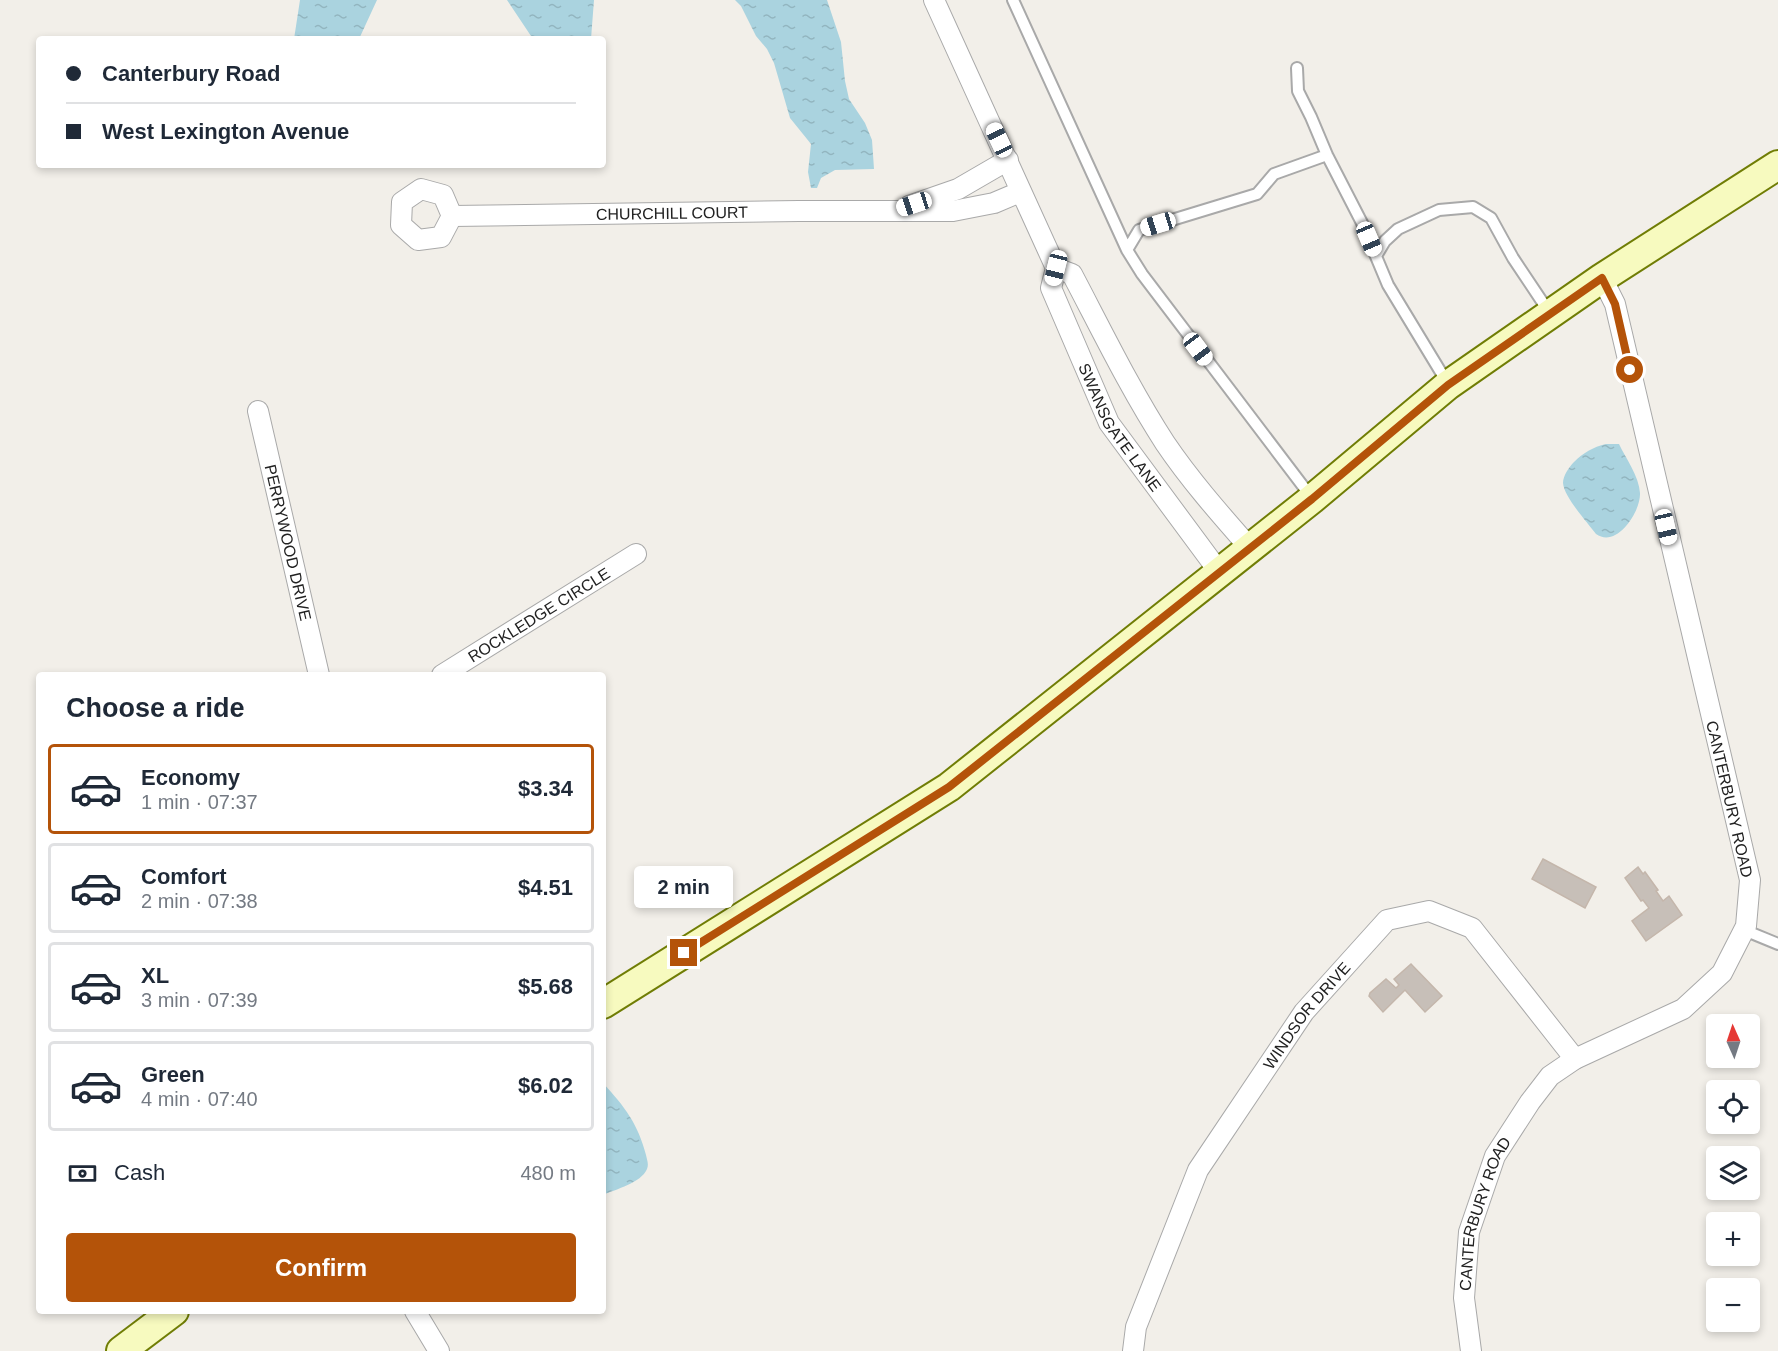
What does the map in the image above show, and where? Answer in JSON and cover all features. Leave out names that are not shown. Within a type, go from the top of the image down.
[{"type":"street","name":"SWANSGATE LANE","points":[[934,0],[1056,268],[1051,288],[1109,423],[1220,573]]},
{"type":"street","name":"CHURCHILL COURT","points":[[892,211],[958,189],[1008,160]]},
{"type":"street","points":[[606,1002],[949,787],[1312,499],[1448,385],[1602,278],[1778,165]]},
{"type":"street","name":"CHURCHILL COURT","points":[[452,216],[763,211],[953,211],[994,203],[1020,192]]},
{"type":"street","name":"SWANSGATE LANE","points":[[1056,268],[1072,274],[1119,365],[1166,444],[1212,505],[1249,547]]},
{"type":"street","name":"CANTERBURY ROAD","points":[[1471,1351],[1464,1298],[1469,1232],[1495,1156],[1550,1076],[1575,1059],[1683,1009],[1722,973],[1746,926],[1750,880],[1732,798],[1688,625],[1615,304],[1602,278]]},
{"type":"street","name":"PERRYWOOD DRIVE","points":[[258,411],[319,672]]},
{"type":"street","name":"ROCKLEDGE CIRCLE","points":[[447,672],[636,554]]},
{"type":"street","name":"WINDSOR DRIVE","points":[[1133,1351],[1136,1327],[1198,1170],[1304,1012],[1387,920],[1429,911],[1472,928],[1575,1059]]},
{"type":"street","points":[[121,1351],[170,1314]]},
{"type":"street","points":[[417,1314],[439,1351]]},
{"type":"lane","points":[[1013,0],[1127,250],[1142,274],[1312,499]]},
{"type":"lane","points":[[1297,68],[1298,91],[1327,156],[1362,223],[1388,285],[1448,385]]},
{"type":"lane","points":[[1127,250],[1139,230],[1257,194],[1274,174],[1327,156]]},
{"type":"lane","points":[[1376,256],[1385,241],[1398,229],[1439,210],[1473,207],[1491,218],[1513,258],[1550,314]]},
{"type":"lane","points":[[1744,930],[1778,944]]},
{"type":"water","points":[[300,0],[377,0],[360,36],[294,36]]},
{"type":"water","points":[[507,0],[594,0],[591,36],[531,36]]},
{"type":"water","points":[[735,0],[827,0],[841,42],[849,99],[865,123],[872,140],[874,169],[835,170],[821,178],[817,188],[811,188],[808,172],[811,144],[790,118],[774,63],[767,49],[756,36],[741,6]]},
{"type":"water","points":[[1606,444],[1619,444],[1635,474],[1640,493],[1636,509],[1626,526],[1612,536],[1604,537],[1596,534],[1576,509],[1563,483],[1564,477],[1577,459]]},
{"type":"water","points":[[606,1087],[635,1125],[648,1165],[644,1174],[606,1194]]},
{"type":"building","points":[[1543,859],[1596,887],[1585,908],[1532,879]]},
{"type":"building","points":[[1638,867],[1643,874],[1645,872],[1663,901],[1669,896],[1682,915],[1646,941],[1632,921],[1649,908],[1643,900],[1641,901],[1625,878]]},
{"type":"building","points":[[1411,964],[1442,996],[1425,1012],[1405,990],[1383,1012],[1369,996],[1370,993],[1386,979],[1396,988],[1399,985],[1394,979]]},
{"type":"route","points":[[684,953],[949,787],[1312,499],[1448,385],[1602,278],[1615,304],[1630,370]]}]
